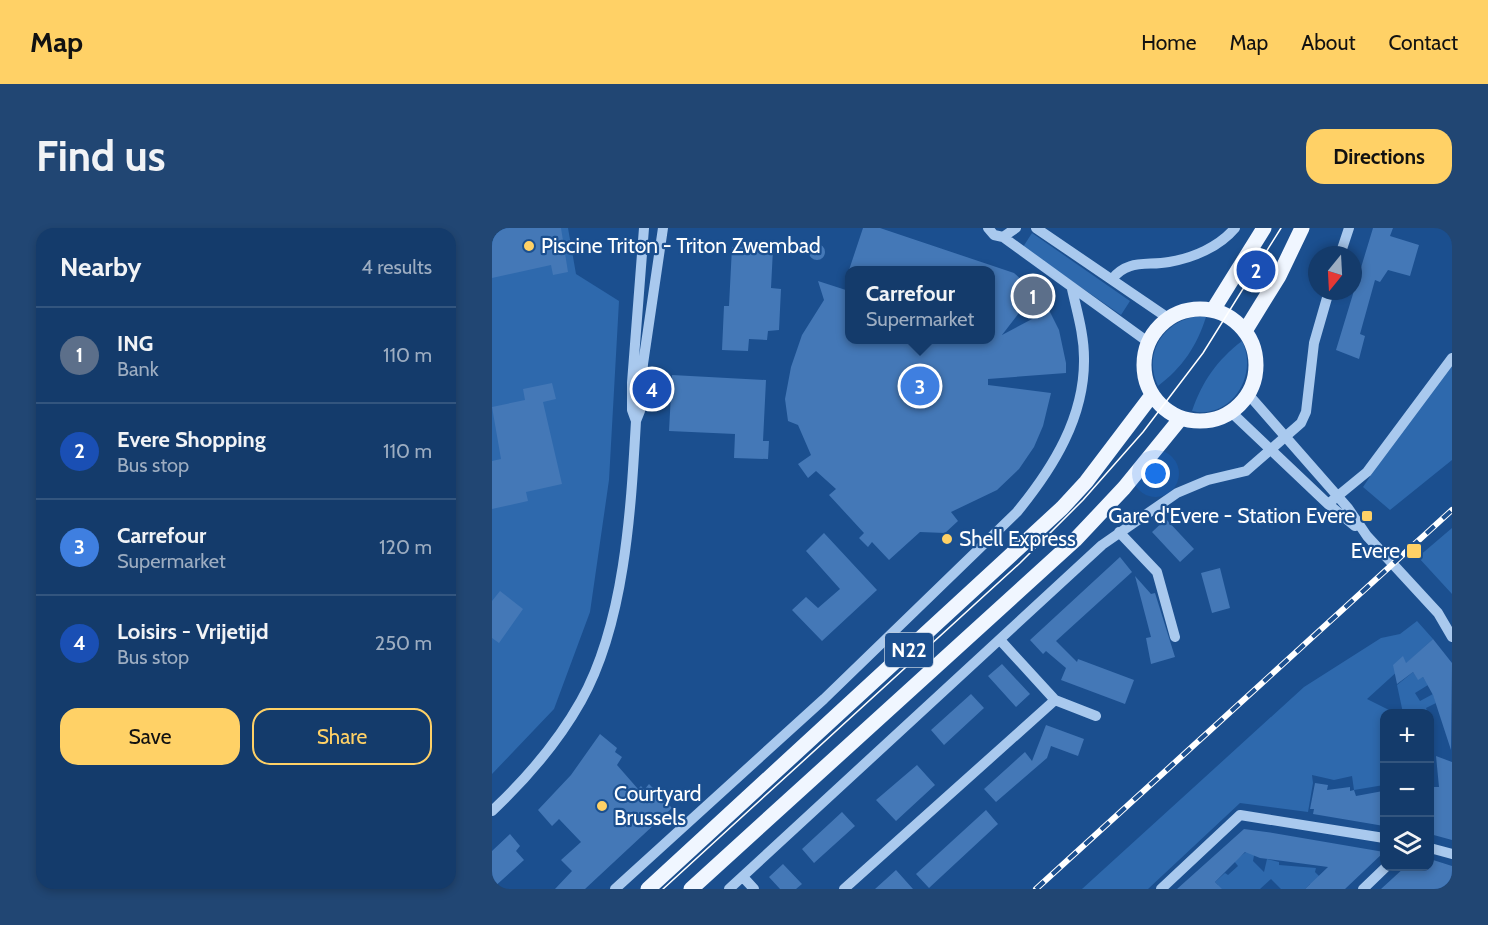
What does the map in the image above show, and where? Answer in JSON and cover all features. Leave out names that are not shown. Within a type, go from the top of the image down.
[{"type":"main road","points":[[1213,310],[1264,228]]},
{"type":"main road","points":[[1245,331],[1279,276],[1302,228]]},
{"type":"main road","points":[[1213,310],[1228,316],[1245,331],[1253,346],[1256,362],[1255,379],[1248,394],[1231,412],[1207,421],[1181,418],[1163,407],[1152,395],[1143,369],[1148,342],[1156,329],[1168,318],[1182,311],[1213,310]]},
{"type":"main road","name":"N22","points":[[648,889],[1036,533],[1086,482],[1152,395]]},
{"type":"main road","name":"N22","points":[[691,889],[1075,540],[1124,488],[1181,418]]},
{"type":"street","points":[[636,421],[632,410],[632,383],[644,228]]},
{"type":"street","points":[[492,811],[524,779],[581,702],[603,648],[623,568],[631,507],[636,421],[640,411],[645,346],[663,228]]},
{"type":"street","points":[[987,228],[994,235],[1003,237],[1148,342]]},
{"type":"street","points":[[1003,237],[1016,228]]},
{"type":"street","points":[[1036,228],[1168,318]]},
{"type":"street","points":[[1112,279],[1120,269],[1132,265],[1166,263],[1201,253],[1235,228]]},
{"type":"street","points":[[1343,246],[1349,228]]},
{"type":"street","points":[[615,889],[824,699],[1017,512],[1030,495],[1069,433],[1079,402],[1084,358],[1082,334],[1072,289]]},
{"type":"street","points":[[729,889],[1119,532],[1177,493],[1208,480],[1246,471],[1301,423],[1306,412],[1314,343],[1326,300]]},
{"type":"street","points":[[1333,501],[1367,472],[1452,358]]},
{"type":"street","points":[[1248,394],[1287,436],[1333,501]]},
{"type":"street","points":[[1231,412],[1270,450],[1333,501],[1438,613],[1452,637]]},
{"type":"street","points":[[1119,532],[1157,572],[1175,637]]},
{"type":"street","points":[[1438,613],[1452,618]]},
{"type":"street","points":[[1001,641],[1055,700],[1096,716]]},
{"type":"street","points":[[844,889],[1055,700]]},
{"type":"street","points":[[1161,889],[1240,815],[1380,837]]},
{"type":"street","points":[[1434,849],[1452,854]]},
{"type":"street","points":[[1363,889],[1383,871]]},
{"type":"street","points":[[743,877],[753,889]]},
{"type":"shaded area","points":[[492,228],[568,228],[576,274],[619,301],[609,480],[590,612],[554,709],[492,774]]},
{"type":"shaded area","points":[[1032,233],[1130,301],[1121,315],[1023,247]]},
{"type":"shaded area","points":[[1194,317],[1206,317],[1198,337],[1188,356],[1158,386],[1153,363],[1158,342],[1173,326]]},
{"type":"shaded area","points":[[1242,341],[1247,368],[1238,392],[1219,409],[1206,412],[1192,411],[1211,372]]},
{"type":"shaded area","points":[[1452,354],[1452,460],[1390,510],[1363,487]]},
{"type":"shaded area","points":[[1452,528],[1452,594],[1418,557]]},
{"type":"shaded area","points":[[1417,621],[1433,639],[1367,699],[1387,709],[1380,709],[1380,786],[1354,790],[1352,776],[1334,780],[1312,775],[1313,783],[1308,812],[1240,803],[1148,889],[1082,889],[1304,687],[1381,638],[1400,634]]},
{"type":"shaded area","points":[[1413,672],[1418,679],[1423,677],[1428,685],[1415,693],[1420,701],[1433,694],[1436,703],[1426,709],[1402,709],[1397,685]]},
{"type":"shaded area","points":[[1250,849],[1255,850],[1253,861],[1264,872],[1267,859],[1279,862],[1279,865],[1316,868],[1315,872],[1322,879],[1312,887],[1310,884],[1305,889],[1281,889],[1271,879],[1260,889],[1213,889],[1218,885],[1215,882],[1238,866],[1234,861]]},
{"type":"building","name":"Piscine Triton - Triton Zwembad","points":[[492,228],[561,228],[568,272],[553,275],[551,265],[492,278]]},
{"type":"building","points":[[863,228],[880,228],[993,266],[850,266]]},
{"type":"building","points":[[1373,228],[1393,228],[1390,236],[1419,245],[1410,276],[1388,270],[1380,282],[1375,280],[1360,334],[1365,336],[1359,359],[1336,350],[1351,300],[1362,300],[1362,264]]},
{"type":"building","points":[[814,244],[820,244],[825,252],[823,258],[814,260],[809,255],[809,249]]},
{"type":"building","points":[[732,247],[773,249],[771,288],[781,289],[779,330],[768,331],[767,340],[749,339],[748,351],[722,350],[724,306],[729,306]]},
{"type":"building","points":[[995,267],[1014,273],[1035,292],[1002,335],[1049,310],[1059,330],[1066,373],[988,379],[988,385],[1051,393],[1043,426],[1034,447],[1019,469],[997,490],[951,512],[958,521],[945,533],[920,532],[889,560],[872,542],[868,547],[859,538],[864,533],[829,495],[836,489],[816,471],[808,478],[798,464],[811,455],[798,425],[788,421],[785,399],[791,367],[802,335],[824,300],[818,281],[845,290],[845,344],[995,344]]},
{"type":"building","points":[[672,375],[766,380],[763,441],[769,441],[768,459],[734,458],[735,434],[669,431]]},
{"type":"building","points":[[552,383],[556,399],[543,402],[562,484],[526,492],[528,501],[492,509],[492,461],[501,459],[492,407],[525,400],[523,389]]},
{"type":"building","points":[[1166,519],[1194,549],[1180,562],[1152,532]]},
{"type":"building","points":[[824,533],[877,590],[822,641],[792,610],[806,597],[818,608],[840,589],[806,551]]},
{"type":"building","points":[[1120,557],[1132,572],[1056,641],[1077,662],[1078,659],[1134,680],[1125,704],[1061,680],[1066,668],[1046,651],[1043,654],[1030,640]]},
{"type":"building","points":[[1220,568],[1230,608],[1212,613],[1201,573]]},
{"type":"building","points":[[1135,576],[1151,594],[1155,593],[1175,657],[1151,664],[1146,638],[1151,637]]},
{"type":"building","points":[[500,591],[523,609],[499,643],[492,638],[492,601]]},
{"type":"building","points":[[1433,639],[1452,663],[1451,750],[1433,695],[1423,677],[1418,680],[1413,672],[1397,684],[1393,665],[1403,656],[1406,663]]},
{"type":"building","points":[[1002,664],[1030,694],[1016,707],[988,676]]},
{"type":"building","points":[[971,694],[984,708],[944,745],[931,730]]},
{"type":"building","points":[[1046,725],[1084,739],[1078,756],[1051,746],[1047,758],[996,802],[984,789],[1025,752],[1032,761]]},
{"type":"building","points":[[600,734],[617,748],[615,752],[622,757],[617,765],[638,789],[641,786],[644,790],[649,784],[672,808],[585,889],[555,889],[572,871],[561,860],[581,842],[559,819],[552,826],[538,810],[571,775]]},
{"type":"building","points":[[1436,756],[1452,762],[1452,840],[1434,835],[1434,787],[1439,787]]},
{"type":"building","points":[[917,765],[935,785],[896,821],[876,800]]},
{"type":"building","points":[[1315,783],[1328,785],[1327,790],[1350,787],[1350,791],[1354,790],[1356,796],[1380,792],[1380,825],[1313,814],[1314,809],[1310,809]]},
{"type":"building","points":[[986,810],[998,824],[929,888],[916,874]]},
{"type":"building","points":[[842,812],[855,826],[814,863],[802,849]]},
{"type":"building","points":[[1244,829],[1380,851],[1380,856],[1345,889],[1305,889],[1328,867],[1260,858],[1245,852],[1215,882],[1222,889],[1177,889]]},
{"type":"building","points":[[510,834],[520,846],[516,851],[524,860],[492,889],[492,851]]},
{"type":"building","points":[[1434,860],[1452,866],[1452,889],[1381,889],[1401,871],[1434,871]]},
{"type":"building","points":[[783,864],[802,884],[796,889],[780,889],[769,877]]},
{"type":"building","points":[[896,870],[913,889],[875,889],[885,880]]},
{"type":"tram line","points":[[663,889],[1020,563],[1083,500],[1143,432],[1203,353],[1281,228]]},
{"type":"railway","points":[[1036,889],[1452,510]]},
{"type":"place","name":"Piscine Triton - Triton Zwembad","points":[[529,246]]},
{"type":"place","name":"Evere Shopping","points":[[1256,270]]},
{"type":"place","name":"ING","points":[[1033,296]]},
{"type":"place","name":"Carrefour","points":[[920,386]]},
{"type":"place","name":"Loisirs - Vrijetijd","points":[[652,389]]},
{"type":"place","name":"Gare d'Evere - Station Evere","points":[[1367,516]]},
{"type":"place","name":"Shell Express","points":[[947,539]]},
{"type":"place","name":"Evere","points":[[1414,551]]},
{"type":"place","name":"Courtyard Brussels","points":[[602,806]]}]
